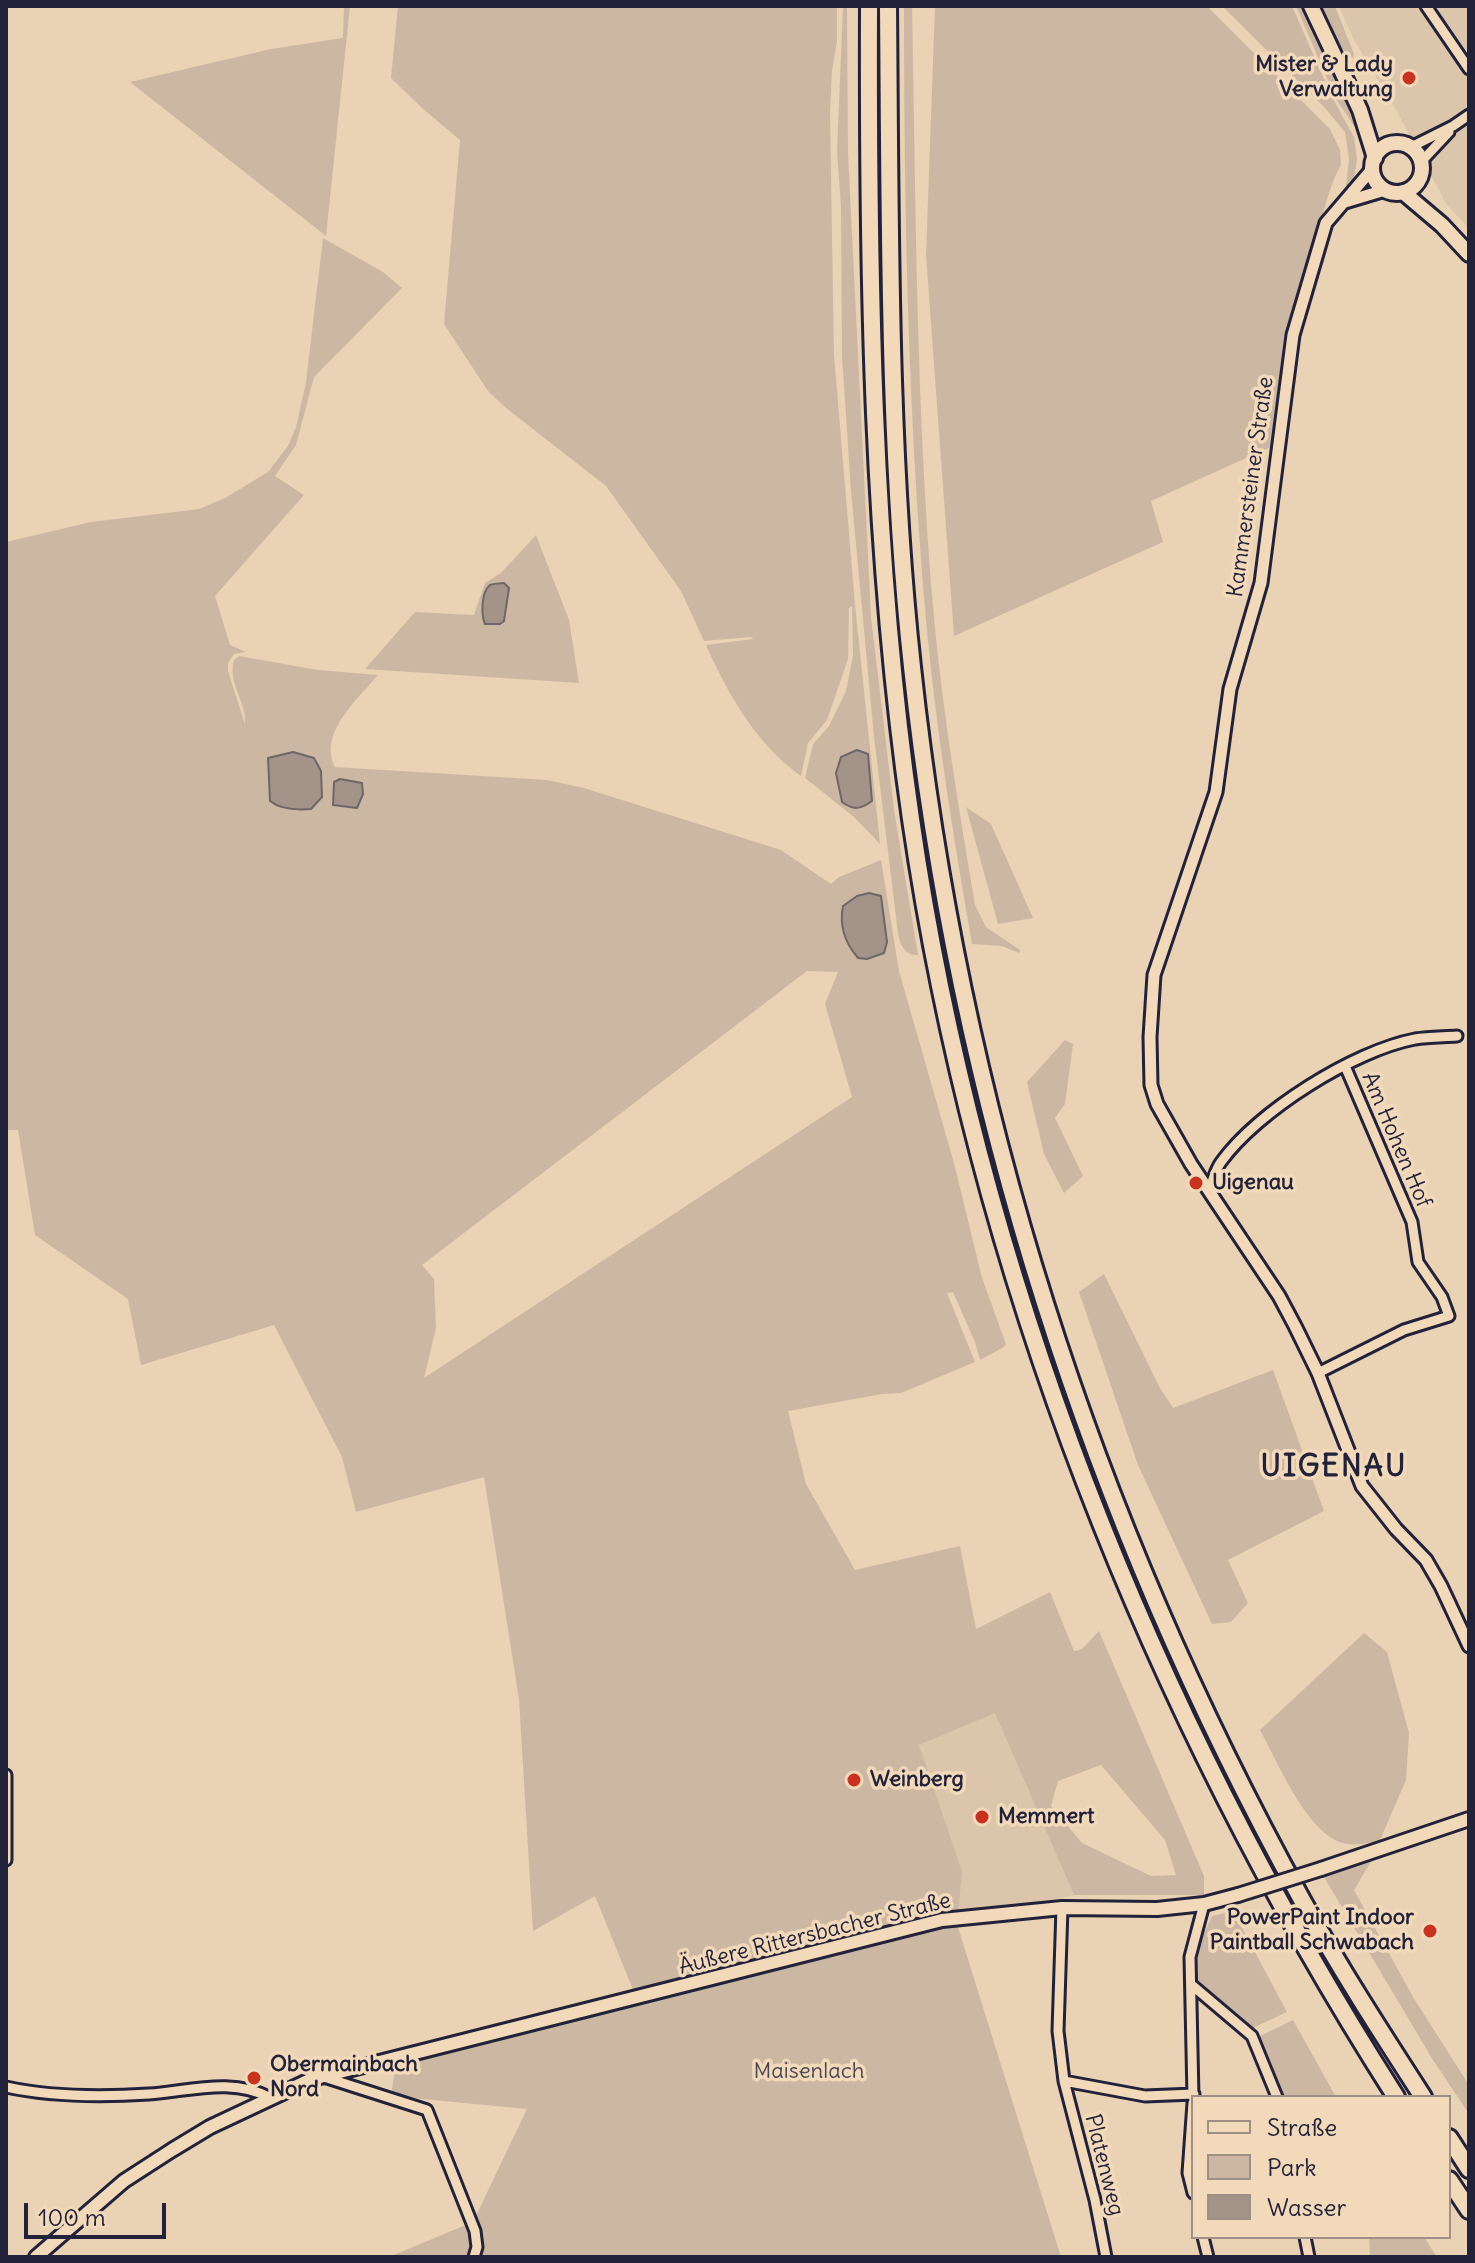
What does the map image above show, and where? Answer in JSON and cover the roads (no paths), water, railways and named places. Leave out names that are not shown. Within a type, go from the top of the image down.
[{"type":"highway","points":[[869,6],[871,355],[879,528],[909,810],[954,1052],[1039,1356],[1127,1590],[1238,1827],[1328,1987],[1395,2095]]},
{"type":"highway","points":[[888,6],[897,457],[911,662],[946,910],[996,1138],[1050,1324],[1075,1398],[1117,1513],[1182,1662],[1255,1813],[1304,1903],[1422,2095]]},
{"type":"highway","points":[[1451,2141],[1469,2169]]},
{"type":"highway","points":[[1451,2183],[1469,2210]]},
{"type":"main road","points":[[1311,6],[1360,110],[1376,181],[1385,190],[1403,192],[1442,225],[1469,254]]},
{"type":"main road","points":[[1360,110],[1393,143],[1411,147],[1421,162],[1419,180],[1428,204],[1442,225]]},
{"type":"main road","points":[[1374,163],[1379,151],[1393,143]]},
{"type":"main road","points":[[1403,192],[1419,180]]},
{"type":"main road","name":"Äußere Rittersbacher Straße","points":[[36,2257],[124,2181],[210,2127],[317,2077],[942,1920],[1062,1908],[1157,1909],[1204,1904],[1321,1869],[1469,1819]]},
{"type":"street","points":[[1426,6],[1469,69]]},
{"type":"street","points":[[1411,147],[1469,115]]},
{"type":"street","points":[[1421,162],[1453,126]]},
{"type":"street","name":"Kammersteiner Straße","points":[[1374,163],[1326,223],[1293,335],[1261,583],[1230,689],[1216,792],[1154,975],[1151,1085],[1157,1104],[1209,1190],[1279,1296],[1318,1373],[1362,1486],[1396,1529],[1426,1560],[1469,1646]]},
{"type":"street","points":[[1344,202],[1385,190]]},
{"type":"street","name":"Am Hohen Hof","points":[[1209,1190],[1219,1164],[1253,1124],[1301,1091],[1345,1066],[1386,1048],[1415,1039],[1457,1036]]},
{"type":"street","name":"Am Hohen Hof","points":[[1318,1373],[1404,1330],[1449,1316],[1442,1297],[1418,1262],[1412,1222],[1345,1066]]},
{"type":"street","points":[[6,1775],[6,1860]]},
{"type":"street","points":[[1193,2095],[1190,1957],[1204,1904]]},
{"type":"street","name":"Platenweg","points":[[1062,1908],[1058,2031],[1064,2081],[1095,2200],[1106,2257]]},
{"type":"street","points":[[1193,1986],[1252,2036],[1276,2095]]},
{"type":"street","points":[[317,2077],[427,2110],[475,2231],[477,2247],[474,2257]]},
{"type":"street","name":"Platenweg","points":[[1064,2081],[1145,2096],[1191,2098]]},
{"type":"street","points":[[6,2087],[92,2096],[152,2094],[227,2085],[271,2098]]},
{"type":"street","points":[[1191,2128],[1188,2173],[1191,2185]]},
{"type":"water","points":[[504,583],[509,588],[504,621],[485,624],[482,610],[487,588]]},
{"type":"water","points":[[857,750],[868,754],[872,801],[857,808],[842,802],[836,773],[841,757]]},
{"type":"water","points":[[293,752],[314,758],[321,771],[322,797],[311,809],[285,808],[270,801],[268,758]]},
{"type":"water","points":[[340,779],[362,783],[363,794],[357,808],[333,805],[334,782]]},
{"type":"water","points":[[869,893],[881,896],[887,942],[884,953],[867,959],[858,958],[850,946],[844,934],[842,913],[843,906],[857,896]]},
{"type":"place","name":"Mister & Lady Verwaltung","points":[[1409,78]]},
{"type":"place","name":"Uigenau","points":[[1196,1183]]},
{"type":"place","name":"Weinberg","points":[[854,1780]]},
{"type":"place","name":"Memmert","points":[[982,1817]]},
{"type":"place","name":"PowerPaint Indoor Paintball Schwabach","points":[[1430,1931]]},
{"type":"place","name":"Obermainbach Nord","points":[[254,2078]]},
{"type":"district","name":"UIGENAU","points":[[1334,1467]]},
{"type":"park label","name":"Maisenlach","points":[[809,2072]]}]
